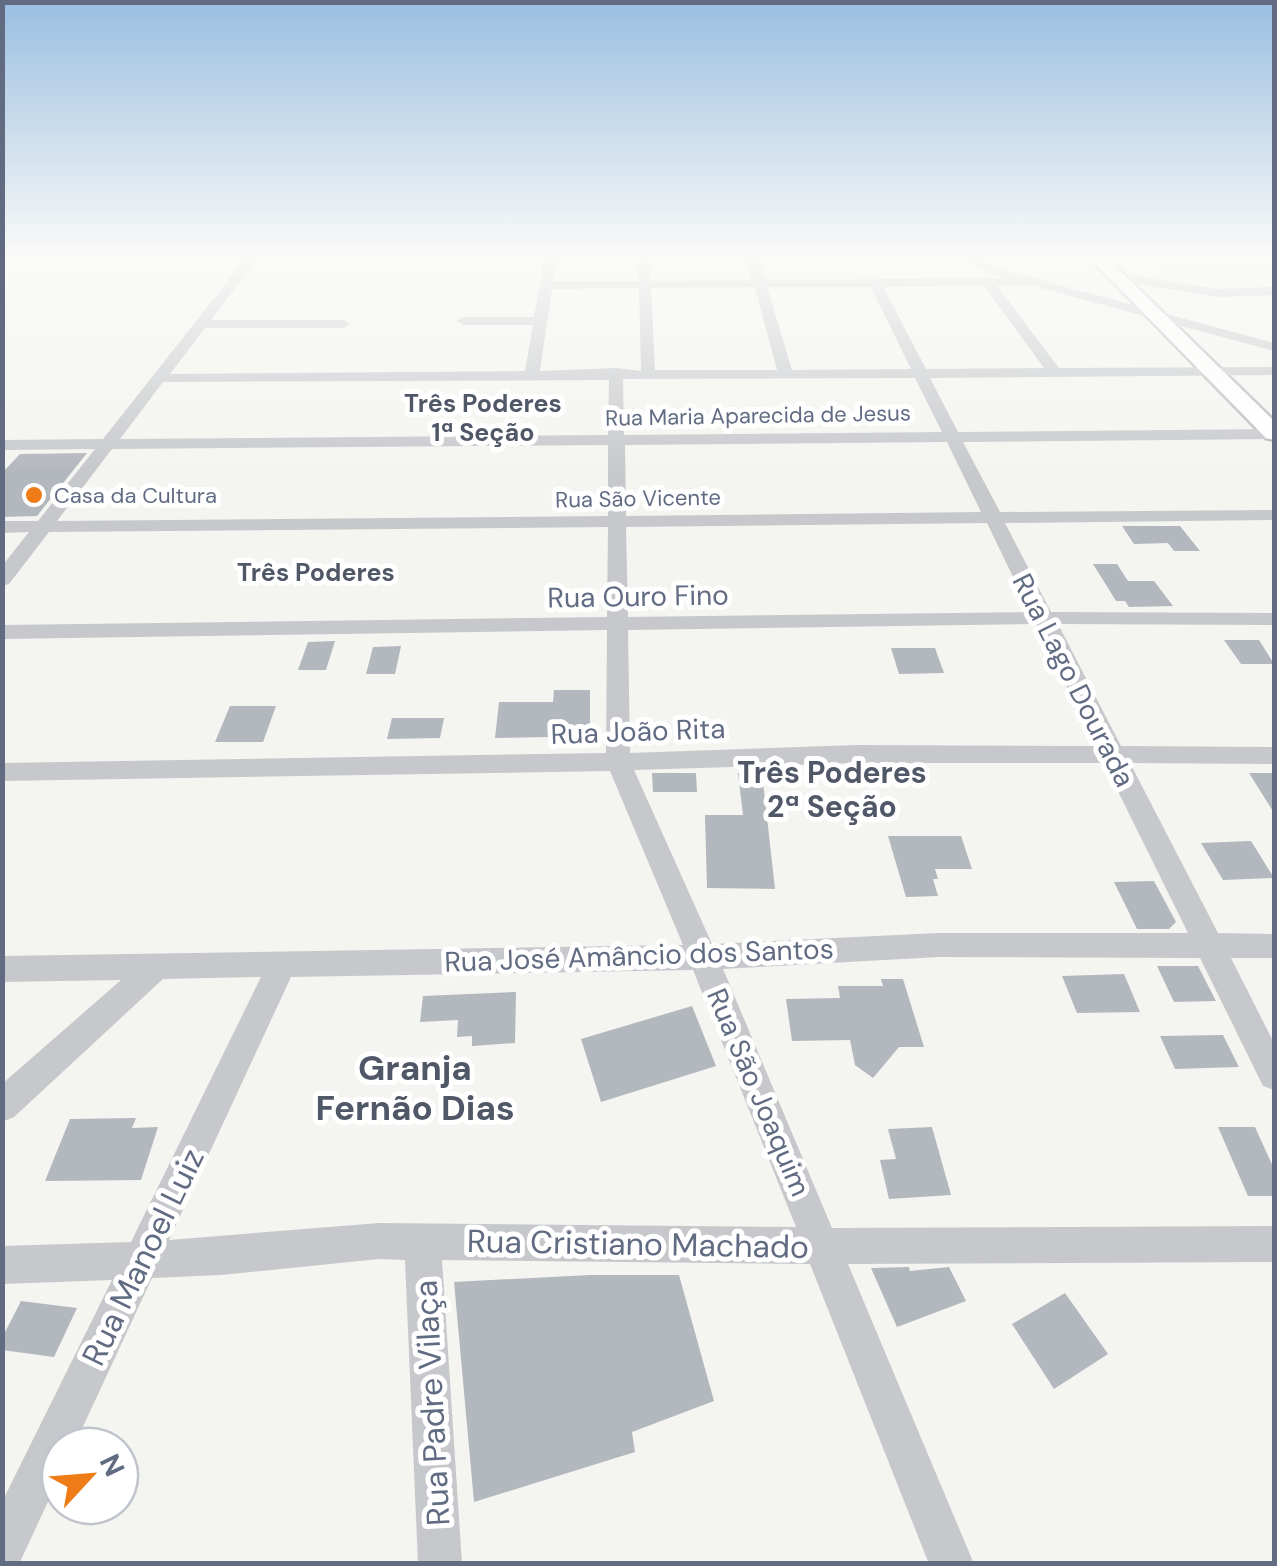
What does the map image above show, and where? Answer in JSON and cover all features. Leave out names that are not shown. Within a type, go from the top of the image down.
[{"type":"main road","points":[[1168,327],[1274,434]]},
{"type":"street","points":[[2,580],[198,327]]},
{"type":"street","points":[[532,373],[539,327]]},
{"type":"street","points":[[646,327],[648,373]]},
{"type":"street","points":[[772,327],[786,374]]},
{"type":"street","name":"Rua Lago Dourada","points":[[896,327],[1274,1075]]},
{"type":"street","points":[[1021,327],[1054,371]]},
{"type":"street","points":[[1204,327],[1274,346]]},
{"type":"street","points":[[158,378],[1274,370]]},
{"type":"street","name":"Rua São Joaquim","points":[[616,372],[618,762],[952,1564]]},
{"type":"street","name":"Rua Maria Aparecida de Jesus","points":[[2,445],[1274,434]]},
{"type":"street","name":"Rua São Vicente","points":[[2,527],[1274,515]]},
{"type":"street","name":"Rua Ouro Fino","points":[[2,632],[1043,618],[1274,619]]},
{"type":"street","name":"Rua João Rita","points":[[2,772],[857,754],[1274,755]]},
{"type":"street","name":"Rua José Amâncio dos Santos","points":[[2,969],[702,958],[939,945],[1274,946]]},
{"type":"street","name":"Rua Manoel Luiz","points":[[2,1552],[283,963]]},
{"type":"street","points":[[2,1106],[156,967]]},
{"type":"street","name":"Rua Cristiano Machado","points":[[2,1265],[140,1262],[379,1241],[822,1246],[1274,1244]]},
{"type":"street","name":"Rua Padre Vilaça","points":[[423,1242],[440,1564]]},
{"type":"building","name":"Casa da Cultura","points":[[87,453],[37,516],[2,517],[2,473],[20,454]]},
{"type":"building","points":[[1122,526],[1180,526],[1200,551],[1174,551],[1168,543],[1134,544]]},
{"type":"building","points":[[1093,564],[1117,564],[1128,581],[1154,581],[1173,606],[1129,607],[1125,601],[1116,601]]},
{"type":"building","points":[[1224,640],[1259,640],[1274,664],[1241,664]]},
{"type":"building","points":[[335,641],[326,670],[298,670],[308,642]]},
{"type":"building","points":[[401,646],[395,674],[366,674],[373,647]]},
{"type":"building","points":[[891,648],[935,648],[944,673],[899,674]]},
{"type":"building","points":[[554,690],[590,690],[590,726],[599,726],[600,746],[549,747],[549,737],[495,738],[499,702],[553,702]]},
{"type":"building","points":[[230,706],[276,706],[263,742],[215,742]]},
{"type":"building","points":[[392,718],[444,718],[440,738],[387,739]]},
{"type":"building","points":[[652,773],[696,773],[697,792],[653,792]]},
{"type":"building","points":[[738,773],[762,773],[775,889],[707,888],[705,815],[743,815]]},
{"type":"building","points":[[1249,773],[1274,773],[1274,813]]},
{"type":"building","points":[[888,836],[961,836],[972,869],[935,869],[938,879],[933,879],[938,896],[906,897]]},
{"type":"building","points":[[1251,841],[1274,878],[1223,880],[1201,843]]},
{"type":"building","points":[[1154,881],[1176,922],[1169,929],[1137,929],[1114,882]]},
{"type":"building","points":[[1157,966],[1198,966],[1216,1001],[1174,1002]]},
{"type":"building","points":[[1124,974],[1140,1012],[1077,1013],[1062,976]]},
{"type":"building","points":[[881,979],[903,979],[924,1047],[899,1047],[873,1078],[855,1065],[850,1040],[792,1041],[786,999],[840,998],[838,986],[883,986]]},
{"type":"building","points":[[516,992],[515,1043],[472,1046],[472,1036],[457,1037],[458,1020],[420,1022],[423,996]]},
{"type":"building","points":[[692,1006],[716,1066],[601,1102],[581,1039]]},
{"type":"building","points":[[1223,1035],[1239,1067],[1175,1069],[1160,1036]]},
{"type":"building","points":[[136,1118],[132,1128],[158,1127],[141,1180],[45,1181],[70,1119]]},
{"type":"building","points":[[932,1127],[951,1195],[889,1199],[880,1160],[896,1159],[888,1129]]},
{"type":"building","points":[[1218,1127],[1255,1127],[1274,1169],[1274,1196],[1248,1196]]},
{"type":"building","points":[[909,1267],[910,1271],[949,1267],[966,1301],[897,1327],[871,1268]]},
{"type":"building","points":[[679,1275],[714,1401],[632,1432],[635,1452],[474,1502],[454,1282]]},
{"type":"building","points":[[1065,1293],[1108,1354],[1054,1389],[1012,1324]]},
{"type":"building","points":[[21,1301],[77,1308],[54,1357],[2,1350],[2,1338]]},
{"type":"place","name":"Casa da Cultura","points":[[34,495]]},
{"type":"district","name":"Três Poderes 1ª Seção","points":[[483,418]]},
{"type":"district","name":"Três Poderes","points":[[316,572]]},
{"type":"district","name":"Três Poderes 2ª Seção","points":[[832,790]]},
{"type":"district","name":"Granja Fernão Dias","points":[[415,1088]]}]
